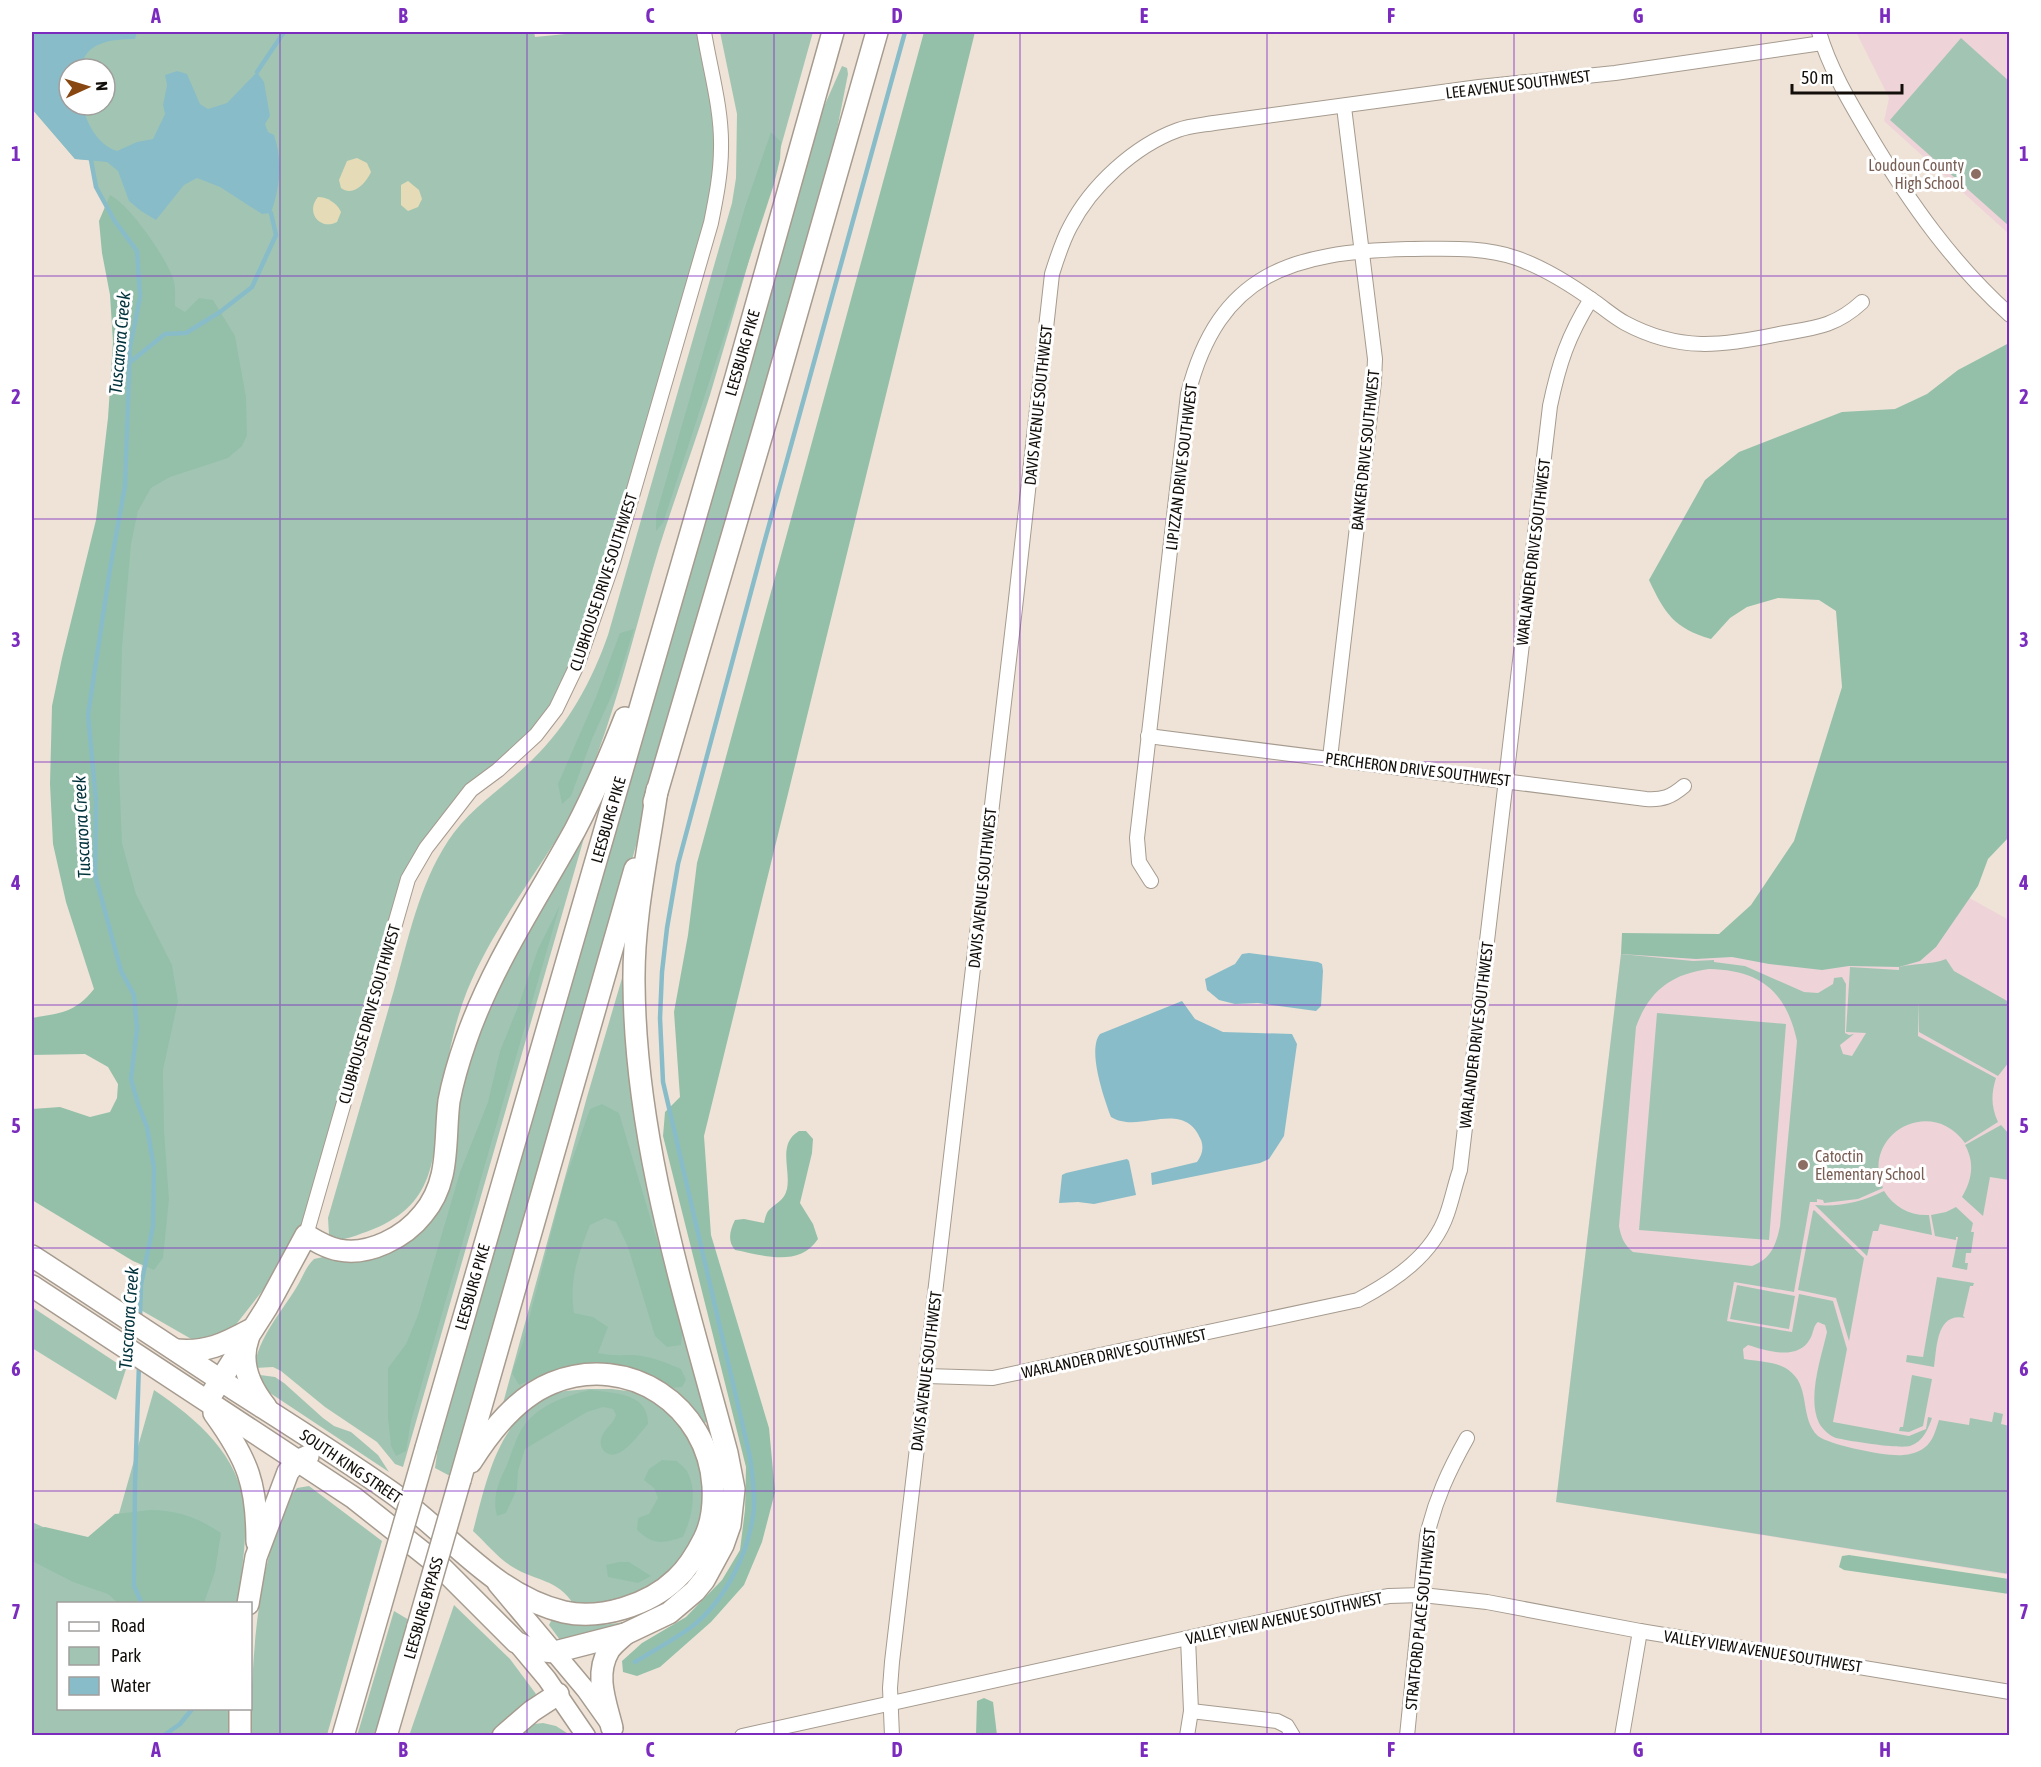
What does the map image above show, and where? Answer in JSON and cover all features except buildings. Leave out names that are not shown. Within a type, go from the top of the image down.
[{"type":"highway","name":"LEESBURG PIKE","points":[[343,1736],[833,32]]},
{"type":"highway","points":[[460,1480],[877,32]]},
{"type":"highway","points":[[306,1235],[337,1250],[367,1249],[408,1229],[424,1214],[437,1193],[444,1169],[449,1103],[454,1076],[476,1011],[521,922],[575,829],[599,780],[667,614]]},
{"type":"highway","points":[[516,1642],[533,1650],[555,1652],[626,1634],[653,1622],[676,1608],[704,1580],[723,1545],[730,1525],[734,1489],[727,1453],[660,1198],[648,1140],[637,1063],[634,981],[636,943],[657,790]]},
{"type":"highway","name":"CLUBHOUSE DRIVE SOUTHWEST","points":[[207,1403],[267,1307],[306,1235]]},
{"type":"highway","name":"SOUTH KING STREET","points":[[32,1257],[129,1318],[395,1495],[490,1576]]},
{"type":"highway","name":"SOUTH KING STREET","points":[[32,1286],[354,1498],[448,1574],[516,1642]]},
{"type":"highway","points":[[176,1350],[214,1348],[251,1330]]},
{"type":"highway","points":[[251,1330],[244,1349],[247,1373],[252,1387],[271,1413]]},
{"type":"highway","points":[[460,1480],[500,1421],[517,1405],[550,1383],[597,1374],[632,1380],[665,1396],[685,1415],[698,1434],[707,1454],[711,1468],[713,1500],[705,1538],[677,1579],[657,1594],[627,1607],[603,1613],[567,1612],[529,1599],[490,1576]]},
{"type":"highway","points":[[207,1403],[240,1450],[249,1474],[257,1512],[256,1557],[248,1602]]},
{"type":"highway","points":[[256,1557],[288,1472],[297,1461],[319,1454],[327,1454],[346,1461]]},
{"type":"highway","name":"LEESBURG BYPASS","points":[[386,1736],[460,1480]]},
{"type":"highway","points":[[615,1732],[603,1692],[601,1670],[610,1649],[626,1634]]},
{"type":"highway","points":[[503,1736],[532,1711],[558,1694]]},
{"type":"highway","points":[[240,1710],[240,1736]]},
{"type":"main road","name":"SOUTH KING STREET","points":[[490,1576],[586,1690],[615,1732]]},
{"type":"main road","name":"SOUTH KING STREET","points":[[516,1642],[558,1694],[586,1736]]},
{"type":"street","name":"CLUBHOUSE DRIVE SOUTHWEST","points":[[306,1235],[408,879],[426,848],[471,790],[498,770],[536,735],[556,709],[578,663],[613,562],[711,223],[715,200],[721,148],[719,117],[704,32]]},
{"type":"street","name":"LEE AVENUE SOUTHWEST","points":[[1214,123],[1479,87],[1615,73],[1821,37]]},
{"type":"street","points":[[1821,37],[1837,78],[1893,176],[1936,237],[1978,284],[2010,315]]},
{"type":"street","name":"BANKER DRIVE SOUTHWEST","points":[[1330,758],[1375,359],[1344,107]]},
{"type":"street","name":"DAVIS AVENUE SOUTHWEST","points":[[892,1736],[890,1702],[892,1662],[1052,274],[1070,226],[1083,206],[1123,163],[1180,129],[1214,123]]},
{"type":"street","name":"LIPIZZAN DRIVE SOUTHWEST","points":[[1150,881],[1139,862],[1137,838],[1188,394],[1195,364],[1216,323],[1228,307],[1254,283],[1308,259],[1361,250],[1451,248],[1513,256],[1540,267],[1624,322],[1657,337],[1689,344],[1719,345],[1830,324],[1847,316],[1862,302]]},
{"type":"street","name":"WARLANDER DRIVE SOUTHWEST","points":[[926,1376],[993,1378],[1358,1300],[1389,1283],[1415,1261],[1433,1239],[1446,1217],[1460,1170],[1550,406],[1566,344],[1591,299]]},
{"type":"street","name":"PERCHERON DRIVE SOUTHWEST","points":[[1148,736],[1662,800],[1674,795],[1684,786]]},
{"type":"street","name":"STRATFORD PLACE SOUTHWEST","points":[[1407,1736],[1427,1536],[1433,1508],[1467,1438]]},
{"type":"street","name":"VALLEY VIEW AVENUE SOUTHWEST","points":[[742,1736],[1342,1604],[1389,1596],[1422,1595],[1487,1602],[1640,1631],[2010,1692]]},
{"type":"street","points":[[1622,1736],[1640,1631]]},
{"type":"street","points":[[1187,1736],[1191,1711],[1188,1638]]},
{"type":"street","points":[[1191,1711],[1277,1721],[1287,1726],[1293,1736]]},
{"type":"shaded area","name":"Loudoun County High School","points":[[1856,32],[2009,32],[2009,234],[1884,121],[1889,98]]},
{"type":"shaded area","name":"Catoctin Elementary School","points":[[1950,887],[2009,920],[2009,1575],[1556,1502],[1621,954],[1908,955]]},
{"type":"green space","points":[[32,32],[534,32],[535,37],[586,32],[704,32],[719,117],[717,189],[578,663],[536,735],[466,796],[402,900],[306,1235],[234,1327],[207,1339],[193,1340],[139,1309],[141,1285],[153,1226],[112,941],[125,486],[114,220],[96,187],[91,160],[75,159],[32,109]]},
{"type":"green space","points":[[720,32],[813,32],[710,395],[659,548],[606,730],[593,766],[573,809],[556,840],[497,932],[467,991],[458,1016],[449,1056],[433,1160],[419,1194],[407,1209],[390,1221],[352,1237],[334,1238],[329,1235],[328,1218],[410,932],[429,876],[457,829],[477,807],[533,759],[557,732],[578,702],[608,635],[732,203],[736,178],[737,114]]},
{"type":"green space","points":[[924,32],[975,32],[704,1136],[711,1235],[769,1428],[775,1492],[762,1542],[744,1585],[711,1622],[660,1667],[637,1676],[623,1672],[622,1661],[642,1643],[686,1617],[722,1580],[740,1550],[745,1510],[746,1467],[663,1136],[665,1112],[680,1097],[674,1012],[688,935],[697,863]]},
{"type":"green space","name":"Loudoun County High School","points":[[1961,38],[2009,81],[2009,226],[1890,120]]},
{"type":"green space","points":[[842,66],[847,68],[848,74],[831,160],[692,652],[466,1434],[450,1476],[435,1468],[439,1440],[569,980],[822,111]]},
{"type":"green space","points":[[771,132],[781,142],[780,159],[774,184],[663,523],[656,531],[656,515],[745,207]]},
{"type":"green space","points":[[110,195],[137,220],[163,257],[174,281],[175,306],[185,312],[199,298],[213,300],[235,336],[246,397],[247,435],[242,446],[228,458],[170,477],[151,488],[138,511],[131,544],[122,648],[119,769],[122,843],[136,894],[172,965],[178,1001],[163,1070],[169,1199],[163,1258],[154,1270],[133,1261],[32,1200],[32,1109],[60,1107],[90,1117],[110,1112],[117,1098],[118,1084],[108,1067],[85,1054],[32,1055],[32,1018],[66,1011],[80,1003],[94,989],[66,902],[53,844],[50,784],[52,706],[96,520],[108,418],[113,342],[110,295],[99,221]]},
{"type":"green space","points":[[2009,343],[2009,837],[1988,859],[1978,886],[1936,947],[1920,961],[1899,967],[1849,966],[1822,970],[1732,957],[1696,959],[1621,954],[1622,933],[1719,934],[1751,905],[1794,841],[1842,687],[1836,611],[1819,600],[1778,598],[1747,607],[1730,618],[1711,639],[1698,635],[1679,624],[1660,602],[1649,580],[1705,480],[1739,452],[1842,412],[1895,409],[1927,394],[1958,370]]},
{"type":"green space","points":[[634,629],[616,686],[592,739],[571,796],[562,804],[558,784],[596,697],[620,633]]},
{"type":"green space","points":[[586,831],[403,1467],[395,1464],[377,1442],[325,1407],[281,1371],[273,1367],[255,1368],[260,1346],[314,1259],[410,1238],[459,1098],[480,1014]]},
{"type":"green space","points":[[560,905],[411,1421],[406,1451],[396,1456],[391,1446],[388,1418],[388,1368],[406,1344],[418,1315],[460,1172],[488,1102],[500,1051],[538,949]]},
{"type":"green space","points":[[633,941],[630,992],[710,1420],[701,1425],[623,1373],[502,1407],[587,1097]]},
{"type":"green space","points":[[1621,954],[1693,961],[1714,960],[1714,962],[1745,966],[1804,992],[1818,993],[1833,984],[1834,978],[1842,977],[1846,984],[1845,1033],[1854,1034],[1840,1045],[1843,1054],[1852,1056],[1866,1033],[1846,1032],[1850,967],[1899,970],[1899,967],[1946,959],[1954,971],[2009,1002],[2009,1062],[1998,1076],[1919,1032],[1919,1002],[1918,1036],[1996,1078],[1993,1100],[1998,1122],[1965,1143],[1951,1129],[1935,1122],[1918,1122],[1903,1127],[1890,1137],[1881,1151],[1879,1169],[1883,1188],[1858,1199],[1824,1203],[1823,1200],[1817,1199],[1817,1202],[1810,1202],[1794,1292],[1734,1282],[1727,1321],[1792,1332],[1799,1294],[1833,1301],[1847,1349],[1833,1422],[1909,1436],[1926,1429],[1928,1417],[1932,1418],[1922,1438],[1910,1446],[1885,1446],[1836,1438],[1820,1425],[1814,1402],[1816,1378],[1827,1332],[1825,1325],[1818,1322],[1805,1346],[1798,1350],[1782,1352],[1748,1345],[1743,1349],[1744,1359],[1776,1364],[1792,1373],[1801,1387],[1812,1429],[1818,1436],[1834,1443],[1872,1452],[1908,1454],[1919,1451],[1930,1442],[1939,1420],[1969,1425],[1970,1418],[1992,1422],[1994,1412],[2003,1414],[2001,1424],[2010,1426],[2009,1574],[1556,1502]],"holes":[[[1727,970],[1756,979],[1778,997],[1786,1009],[1797,1041],[1777,1239],[1768,1255],[1752,1266],[1633,1252],[1623,1240],[1619,1226],[1636,1027],[1648,1003],[1663,986],[1695,971]]]},
{"type":"green space","points":[[1657,1013],[1786,1024],[1769,1240],[1639,1230]]},
{"type":"green space","points":[[602,1104],[619,1113],[683,1327],[681,1345],[667,1347],[655,1336],[628,1247],[616,1222],[605,1218],[590,1225],[582,1247],[574,1278],[574,1313],[593,1317],[608,1327],[598,1353],[633,1355],[669,1364],[681,1369],[686,1380],[682,1387],[669,1388],[586,1366],[549,1372],[519,1385],[512,1373],[523,1342],[564,1183],[590,1109]]},
{"type":"green space","points":[[2001,1125],[2009,1134],[2009,1180],[1990,1177],[1983,1216],[1962,1197],[1971,1171],[1970,1158],[1965,1145]]},
{"type":"green space","points":[[799,1131],[806,1131],[813,1139],[812,1153],[800,1203],[813,1224],[818,1239],[801,1254],[791,1257],[768,1256],[735,1250],[730,1235],[735,1220],[744,1219],[764,1223],[768,1211],[784,1196],[788,1181],[786,1157],[788,1143]]},
{"type":"green space","points":[[1884,1191],[1903,1209],[1915,1214],[1929,1215],[1932,1235],[1880,1224],[1878,1231],[1873,1231],[1867,1256],[1815,1205],[1851,1203]]},
{"type":"green space","points":[[1956,1207],[1973,1223],[1971,1253],[1966,1253],[1967,1270],[1952,1267],[1958,1237],[1956,1240],[1935,1236],[1931,1215]]},
{"type":"green space","points":[[1814,1210],[1864,1258],[1849,1341],[1836,1298],[1798,1290]]},
{"type":"green space","points":[[1937,1277],[1974,1283],[1970,1286],[1963,1316],[1965,1318],[1948,1320],[1943,1326],[1937,1342],[1934,1367],[1906,1362],[1907,1355],[1923,1357]]},
{"type":"green space","points":[[1737,1285],[1795,1296],[1789,1329],[1730,1319]]},
{"type":"green space","points":[[32,1307],[126,1369],[116,1400],[32,1348]]},
{"type":"green space","points":[[260,1375],[275,1377],[334,1426],[351,1432],[378,1455],[389,1472],[264,1389],[259,1383]]},
{"type":"green space","points":[[1912,1375],[1932,1379],[1923,1426],[1909,1432],[1899,1431],[1900,1427],[1903,1427]]},
{"type":"green space","points":[[589,1389],[635,1392],[653,1399],[671,1413],[695,1448],[704,1492],[697,1532],[688,1552],[654,1587],[609,1603],[574,1605],[553,1585],[520,1571],[506,1562],[473,1531],[492,1466],[511,1428],[525,1412],[543,1399],[565,1391]]},
{"type":"green space","points":[[154,1390],[186,1413],[214,1440],[235,1473],[245,1511],[238,1602],[57,1602],[57,1710],[230,1710],[229,1735],[32,1735],[32,1522],[107,1556]]},
{"type":"green space","points":[[590,1390],[619,1394],[636,1400],[647,1414],[648,1424],[622,1451],[610,1455],[601,1446],[601,1441],[604,1432],[616,1415],[613,1409],[603,1407],[587,1412],[525,1449],[518,1471],[517,1489],[506,1513],[497,1516],[495,1503],[498,1485],[525,1424],[546,1406]]},
{"type":"green space","points":[[662,1460],[677,1461],[686,1470],[693,1496],[691,1513],[683,1537],[658,1542],[637,1530],[638,1518],[649,1514],[658,1498],[654,1488],[644,1480],[649,1469]]},
{"type":"green space","points":[[309,1486],[382,1541],[327,1735],[250,1736],[255,1643],[263,1581],[280,1522],[297,1488]]},
{"type":"green space","points":[[150,1510],[169,1511],[204,1523],[221,1533],[215,1572],[204,1602],[117,1602],[108,1594],[73,1582],[32,1561],[32,1530],[45,1527],[88,1537],[115,1514]]},
{"type":"green space","points":[[1849,1555],[2009,1579],[2009,1594],[1844,1570],[1839,1567],[1842,1556]]},
{"type":"green space","points":[[629,1562],[651,1576],[638,1583],[608,1577],[606,1565]]},
{"type":"green space","points":[[454,1605],[510,1659],[536,1694],[490,1735],[409,1736]]},
{"type":"green space","points":[[394,1611],[409,1620],[408,1640],[380,1735],[357,1736]]},
{"type":"green space","points":[[552,1619],[592,1625],[637,1619],[563,1644],[549,1625]]},
{"type":"green space","points":[[984,1698],[993,1702],[997,1735],[976,1735],[977,1701]]},
{"type":"green space","points":[[543,1723],[556,1726],[570,1735],[521,1735],[534,1724]]},
{"type":"sand","points":[[357,158],[367,163],[371,172],[359,188],[350,191],[341,188],[339,180],[347,161]]},
{"type":"sand","points":[[408,181],[419,190],[422,199],[418,207],[408,211],[401,205],[401,185]]},
{"type":"sand","points":[[318,197],[325,198],[337,206],[341,212],[337,222],[325,224],[316,218],[313,208]]},
{"type":"water","points":[[32,32],[137,32],[135,39],[100,44],[85,57],[57,57],[57,117],[86,117],[99,139],[117,151],[137,142],[153,139],[165,114],[163,105],[167,85],[165,75],[177,71],[187,74],[200,104],[208,109],[227,103],[257,72],[264,82],[270,116],[265,124],[268,132],[274,135],[279,154],[277,194],[271,213],[262,214],[220,187],[197,178],[184,185],[156,220],[129,201],[118,171],[107,162],[75,159],[32,109]]},
{"type":"water","points":[[1249,953],[1322,964],[1321,1006],[1316,1011],[1258,1003],[1235,1004],[1219,1000],[1207,990],[1205,979],[1235,964],[1242,954]]},
{"type":"water","points":[[1182,1001],[1195,1019],[1223,1032],[1292,1034],[1297,1044],[1284,1136],[1269,1159],[1260,1163],[1152,1185],[1151,1173],[1197,1162],[1202,1152],[1201,1140],[1193,1127],[1183,1121],[1160,1119],[1135,1122],[1111,1117],[1098,1074],[1096,1041],[1100,1034]]},
{"type":"water","points":[[1127,1159],[1136,1195],[1094,1204],[1059,1203],[1062,1175]]},
{"type":"waterway","points":[[257,72],[284,32]]},
{"type":"waterway","points":[[635,1662],[690,1628],[703,1617],[725,1590],[734,1574],[752,1524],[754,1496],[750,1457],[663,1082],[660,1018],[662,972],[678,864],[905,32]]},
{"type":"waterway","name":"Tuscarora Creek","points":[[91,160],[96,187],[114,220],[137,251],[140,297],[130,347],[125,486],[88,715],[96,801],[95,874],[121,971],[134,995],[137,1029],[131,1079],[147,1127],[154,1168],[153,1226],[141,1285],[140,1319]]},
{"type":"waterway","points":[[129,363],[165,334],[186,333],[220,312],[252,287],[276,235],[271,213]]},
{"type":"waterway","name":"Tuscarora Creek","points":[[139,1364],[134,1586],[141,1602]]},
{"type":"waterway","points":[[163,1736],[180,1724],[191,1710]]},
{"type":"place","name":"Loudoun County High School","points":[[1976,174]]},
{"type":"place","name":"Catoctin Elementary School","points":[[1803,1165]]}]
